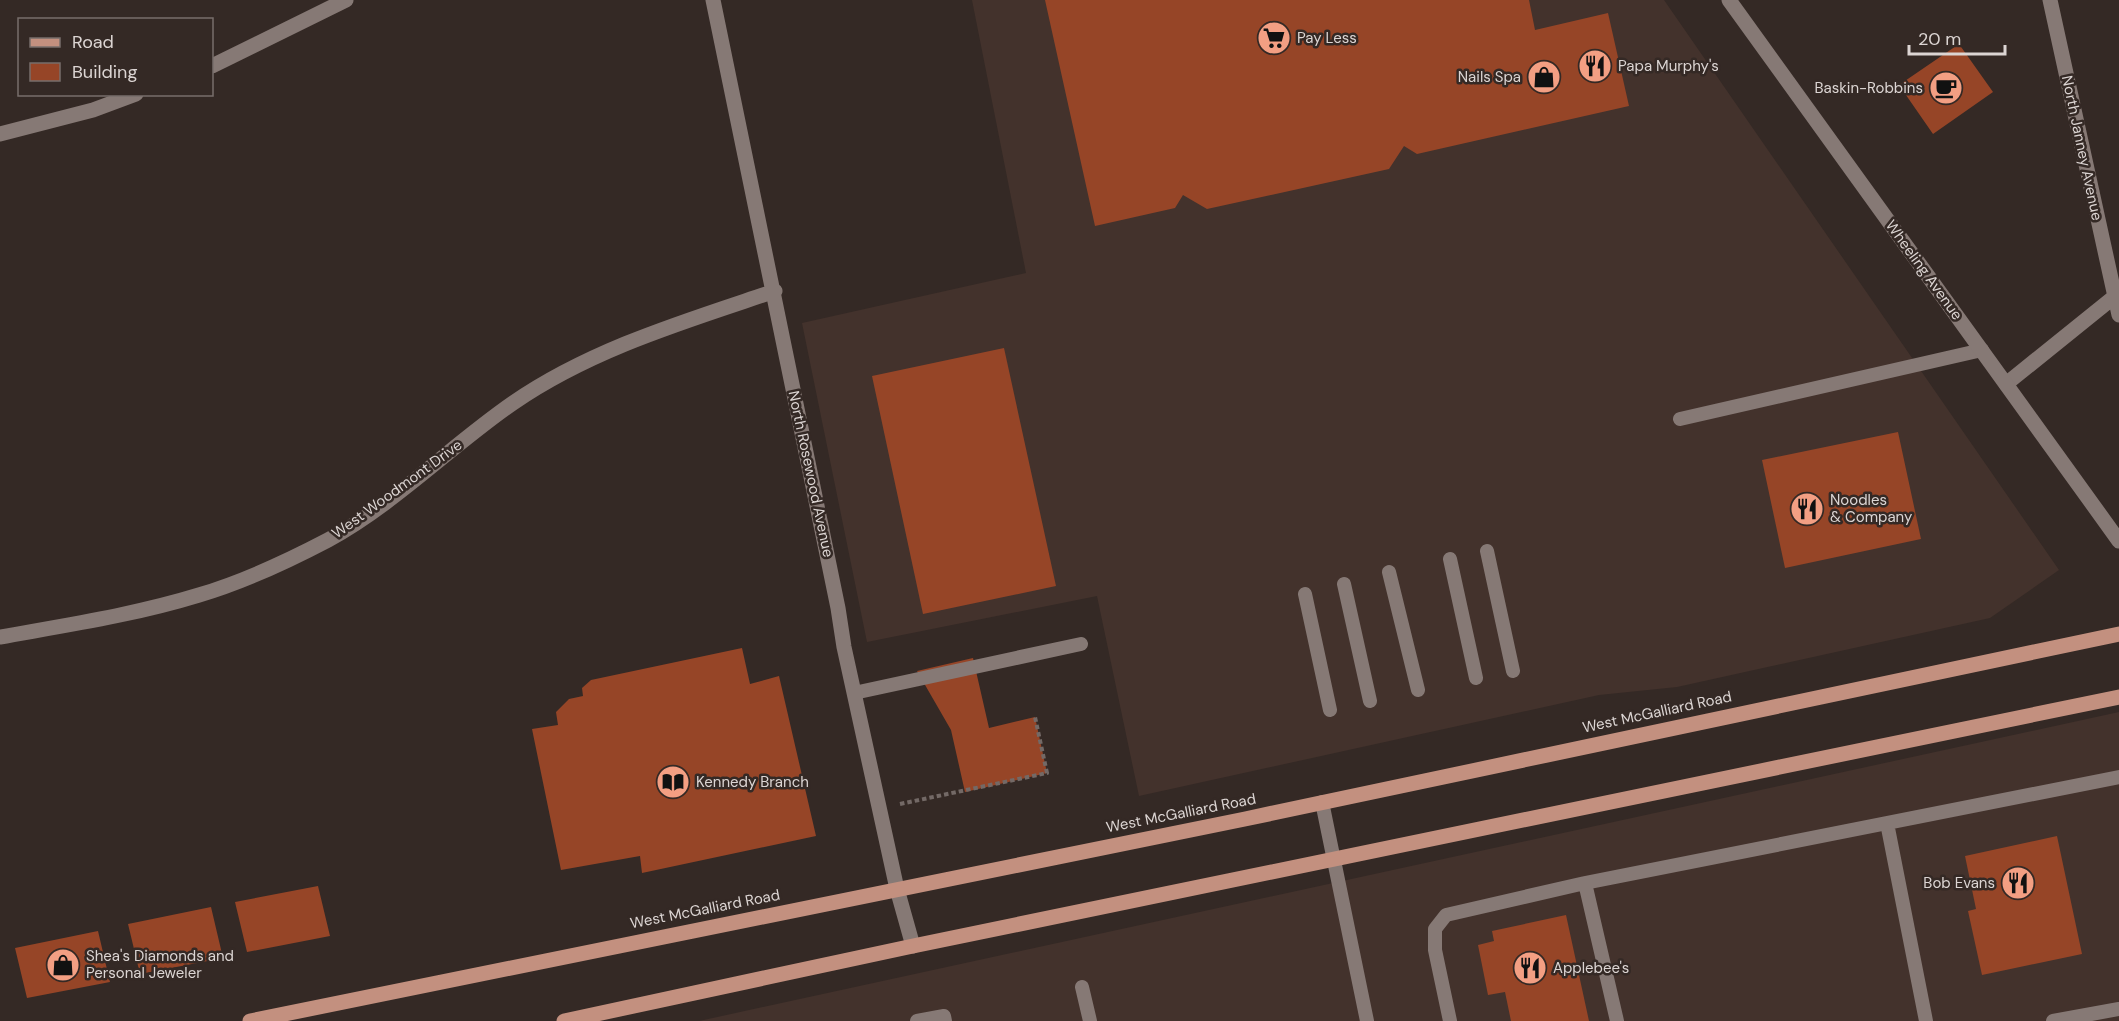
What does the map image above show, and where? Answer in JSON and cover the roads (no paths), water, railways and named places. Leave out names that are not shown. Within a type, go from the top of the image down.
[{"type":"main road","name":"West McGalliard Road","points":[[250,1021],[1322,802],[2119,634]]},
{"type":"main road","points":[[564,1021],[913,946],[2119,697]]},
{"type":"street","points":[[213,66],[346,0]]},
{"type":"street","name":"North Rosewood Avenue","points":[[713,0],[775,291],[854,693],[897,889],[913,946]]},
{"type":"street","name":"Wheeling Avenue","points":[[1729,0],[2119,541]]},
{"type":"street","name":"North Janney Avenue","points":[[2050,0],[2119,315]]},
{"type":"street","points":[[0,134],[82,113],[130,96]]},
{"type":"street","name":"West Woodmont Drive","points":[[0,637],[148,609],[201,595],[248,577],[329,539],[372,511],[514,403],[553,378],[643,336],[775,291]]},
{"type":"street","points":[[2006,384],[2114,297]]},
{"type":"lane","points":[[1680,419],[1982,350]]},
{"type":"lane","points":[[1487,550],[1513,671]]},
{"type":"lane","points":[[1449,559],[1476,678]]},
{"type":"lane","points":[[1389,572],[1418,690]]},
{"type":"lane","points":[[1344,584],[1370,701]]},
{"type":"lane","points":[[1305,594],[1330,710]]},
{"type":"lane","points":[[854,693],[1081,644]]},
{"type":"lane","points":[[1450,1021],[1434,950],[1435,929],[1446,915],[1585,883],[2119,777]]},
{"type":"lane","points":[[1322,802],[1367,1021]]},
{"type":"lane","points":[[1887,823],[1926,1021]]},
{"type":"lane","points":[[1585,883],[1617,1021]]},
{"type":"lane","points":[[1082,987],[1090,1021]]},
{"type":"lane","points":[[2053,1021],[2119,1008]]},
{"type":"lane","points":[[917,1021],[944,1016],[945,1021]]},
{"type":"place","name":"Pay Less","points":[[1274,38]]},
{"type":"place","name":"Papa Murphy's","points":[[1595,66]]},
{"type":"place","name":"Nails Spa","points":[[1544,77]]},
{"type":"place","name":"Baskin-Robbins","points":[[1946,88]]},
{"type":"place","name":"Noodles & Company","points":[[1807,509]]},
{"type":"place","name":"Kennedy Branch","points":[[673,782]]},
{"type":"place","name":"Bob Evans","points":[[2018,883]]},
{"type":"place","name":"Shea's Diamonds and Personal Jeweler","points":[[63,965]]},
{"type":"place","name":"Applebee's","points":[[1530,968]]}]
